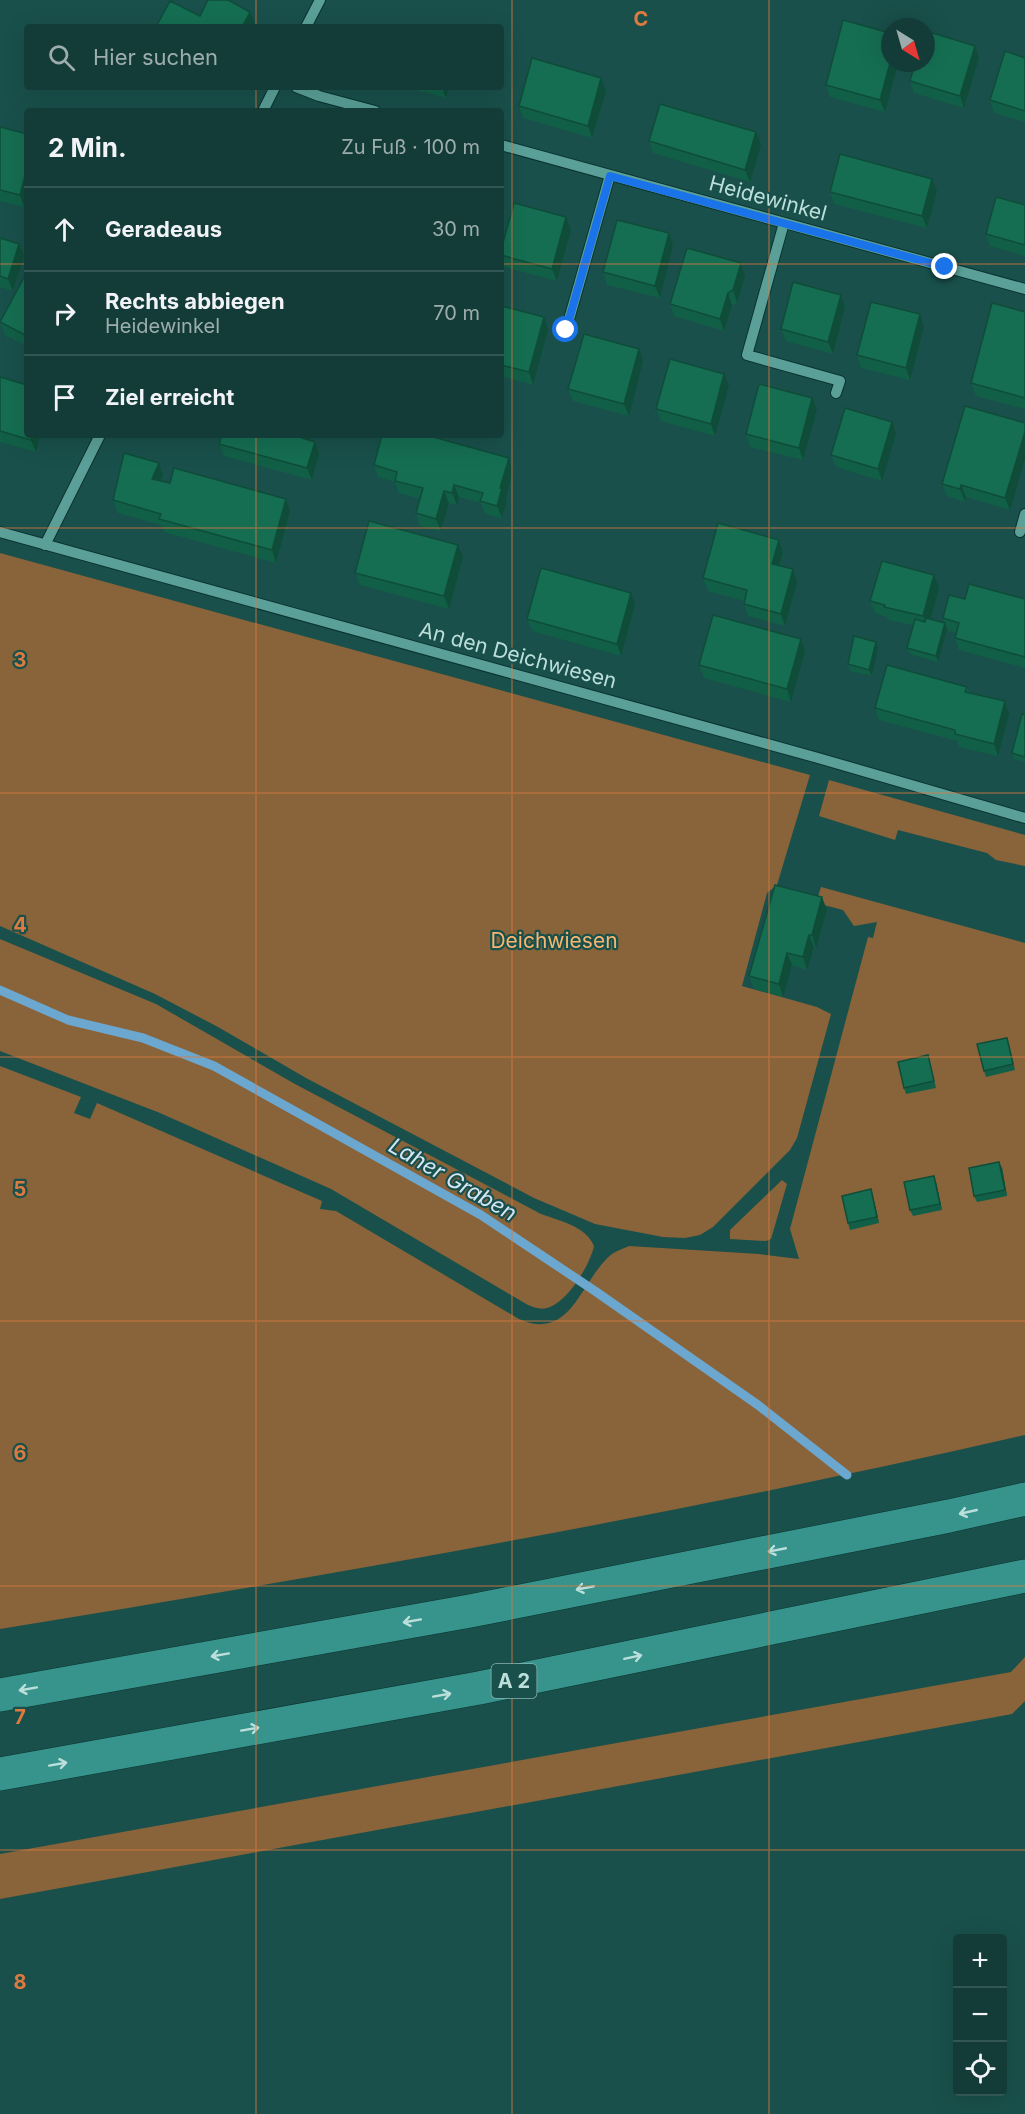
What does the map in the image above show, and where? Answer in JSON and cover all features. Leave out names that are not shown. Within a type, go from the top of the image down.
[{"type":"highway","points":[[0,1695],[470,1611],[1025,1499]]},
{"type":"highway","name":"A 2","points":[[0,1774],[479,1688],[1025,1576]]},
{"type":"street","points":[[308,24],[320,0]]},
{"type":"street","points":[[264,108],[274,90]]},
{"type":"street","points":[[306,90],[365,108]]},
{"type":"street","name":"Heidewinkel","points":[[504,147],[1025,289]]},
{"type":"street","points":[[566,330],[610,176]]},
{"type":"street","points":[[784,223],[747,355],[840,381],[836,393]]},
{"type":"street","points":[[45,545],[98,438]]},
{"type":"street","points":[[1020,532],[1025,514]]},
{"type":"street","name":"An den Deichwiesen","points":[[0,532],[818,758],[1025,818]]},
{"type":"green space","name":"Deichwiesen","points":[[0,553],[810,775],[777,885],[767,893],[742,986],[817,1007],[831,1014],[797,1138],[790,1150],[713,1227],[700,1235],[685,1238],[663,1237],[595,1224],[534,1198],[306,1078],[155,994],[0,926]]},
{"type":"green space","points":[[829,780],[1025,835],[1025,866],[996,860],[987,853],[898,830],[895,840],[819,816]]},
{"type":"green space","points":[[821,887],[1025,943],[1025,1435],[642,1516],[257,1586],[0,1629],[0,1066],[81,1097],[74,1113],[90,1119],[97,1103],[322,1201],[320,1209],[336,1211],[519,1319],[537,1324],[552,1322],[564,1315],[574,1304],[601,1265],[612,1254],[629,1246],[759,1254],[799,1259],[790,1229],[868,937],[873,938],[877,922],[854,926],[843,910],[816,903]]},
{"type":"green space","points":[[0,939],[156,1004],[295,1084],[541,1214],[579,1229],[594,1246],[583,1273],[570,1291],[555,1305],[542,1309],[528,1305],[331,1189],[160,1113],[0,1051]]},
{"type":"green space","points":[[782,1180],[787,1184],[771,1239],[766,1241],[730,1239],[730,1230]]},
{"type":"green space","points":[[1025,1657],[1025,1701],[1012,1714],[0,1899],[0,1854],[1011,1672]]},
{"type":"building","points":[[208,0],[228,0],[250,12],[244,24],[158,24],[170,1],[200,16]]},
{"type":"building","points":[[843,20],[881,31],[881,72],[888,72],[880,100],[826,85]]},
{"type":"building","points":[[935,34],[975,46],[960,96],[910,81],[912,72],[935,72]]},
{"type":"building","points":[[1005,51],[1025,58],[1025,111],[990,100]]},
{"type":"building","points":[[532,58],[601,78],[588,126],[519,106]]},
{"type":"building","points":[[660,104],[756,132],[745,170],[649,141]]},
{"type":"building","points":[[0,127],[24,133],[24,180],[20,195],[0,190]]},
{"type":"building","points":[[840,154],[932,179],[922,216],[830,192]]},
{"type":"building","points":[[996,197],[1025,205],[1025,245],[986,234]]},
{"type":"building","points":[[514,203],[566,217],[552,269],[504,256],[504,239]]},
{"type":"building","points":[[617,220],[669,233],[655,286],[603,272]]},
{"type":"building","points":[[0,238],[19,244],[8,279],[0,276]]},
{"type":"building","points":[[687,248],[741,263],[733,290],[728,293],[720,319],[670,304]]},
{"type":"building","points":[[24,278],[24,334],[0,322]]},
{"type":"building","points":[[793,282],[841,295],[828,342],[781,329]]},
{"type":"building","points":[[871,302],[920,314],[906,368],[857,355]]},
{"type":"building","points":[[992,303],[1025,312],[1025,398],[971,383]]},
{"type":"building","points":[[504,307],[544,317],[529,372],[504,366]]},
{"type":"building","points":[[584,334],[639,349],[624,404],[568,389]]},
{"type":"building","points":[[670,359],[724,374],[711,424],[656,409]]},
{"type":"building","points":[[0,377],[24,384],[24,438],[0,431]]},
{"type":"building","points":[[759,384],[812,398],[799,448],[746,434]]},
{"type":"building","points":[[965,406],[1025,423],[1025,432],[1005,498],[961,485],[960,489],[942,484]]},
{"type":"building","points":[[845,408],[892,422],[878,469],[831,455]]},
{"type":"building","points":[[221,438],[302,438],[315,442],[307,468],[219,444]]},
{"type":"building","points":[[381,438],[437,438],[509,458],[497,506],[480,501],[483,493],[454,485],[452,493],[444,491],[436,519],[416,513],[423,488],[395,481],[397,472],[374,465]]},
{"type":"building","points":[[124,453],[159,463],[152,479],[170,483],[174,468],[286,499],[272,550],[159,519],[161,514],[113,500]]},
{"type":"building","points":[[369,521],[458,545],[444,596],[355,573]]},
{"type":"building","points":[[718,523],[779,540],[772,564],[793,569],[781,614],[744,604],[747,590],[703,578]]},
{"type":"building","points":[[882,561],[934,575],[923,616],[884,607],[885,605],[870,601]]},
{"type":"building","points":[[541,568],[631,593],[617,644],[527,619]]},
{"type":"building","points":[[969,584],[1025,599],[1025,657],[955,638],[959,623],[943,618],[949,595],[965,599]]},
{"type":"building","points":[[713,615],[801,639],[787,689],[699,665]]},
{"type":"building","points":[[926,618],[945,623],[936,656],[907,648],[915,619],[925,622]]},
{"type":"building","points":[[854,636],[876,642],[869,670],[848,664]]},
{"type":"building","points":[[887,665],[967,687],[965,692],[1005,701],[994,744],[955,734],[955,730],[875,708]]},
{"type":"building","points":[[1022,714],[1025,715],[1025,757],[1012,753]]},
{"type":"building","points":[[775,885],[822,897],[812,935],[809,935],[803,957],[787,953],[779,984],[749,976]]},
{"type":"building","points":[[1007,1038],[1013,1064],[984,1071],[977,1044]]},
{"type":"building","points":[[928,1055],[934,1081],[904,1088],[898,1062]]},
{"type":"building","points":[[999,1162],[1005,1190],[974,1196],[969,1168]]},
{"type":"building","points":[[934,1176],[940,1204],[910,1210],[904,1182]]},
{"type":"building","points":[[871,1189],[877,1217],[848,1223],[842,1196]]},
{"type":"waterway","name":"Laher Graben","points":[[0,990],[68,1020],[143,1038],[214,1066],[481,1215],[595,1291],[758,1405],[847,1475]]},
{"type":"route","points":[[566,330],[610,176],[945,267]]}]
